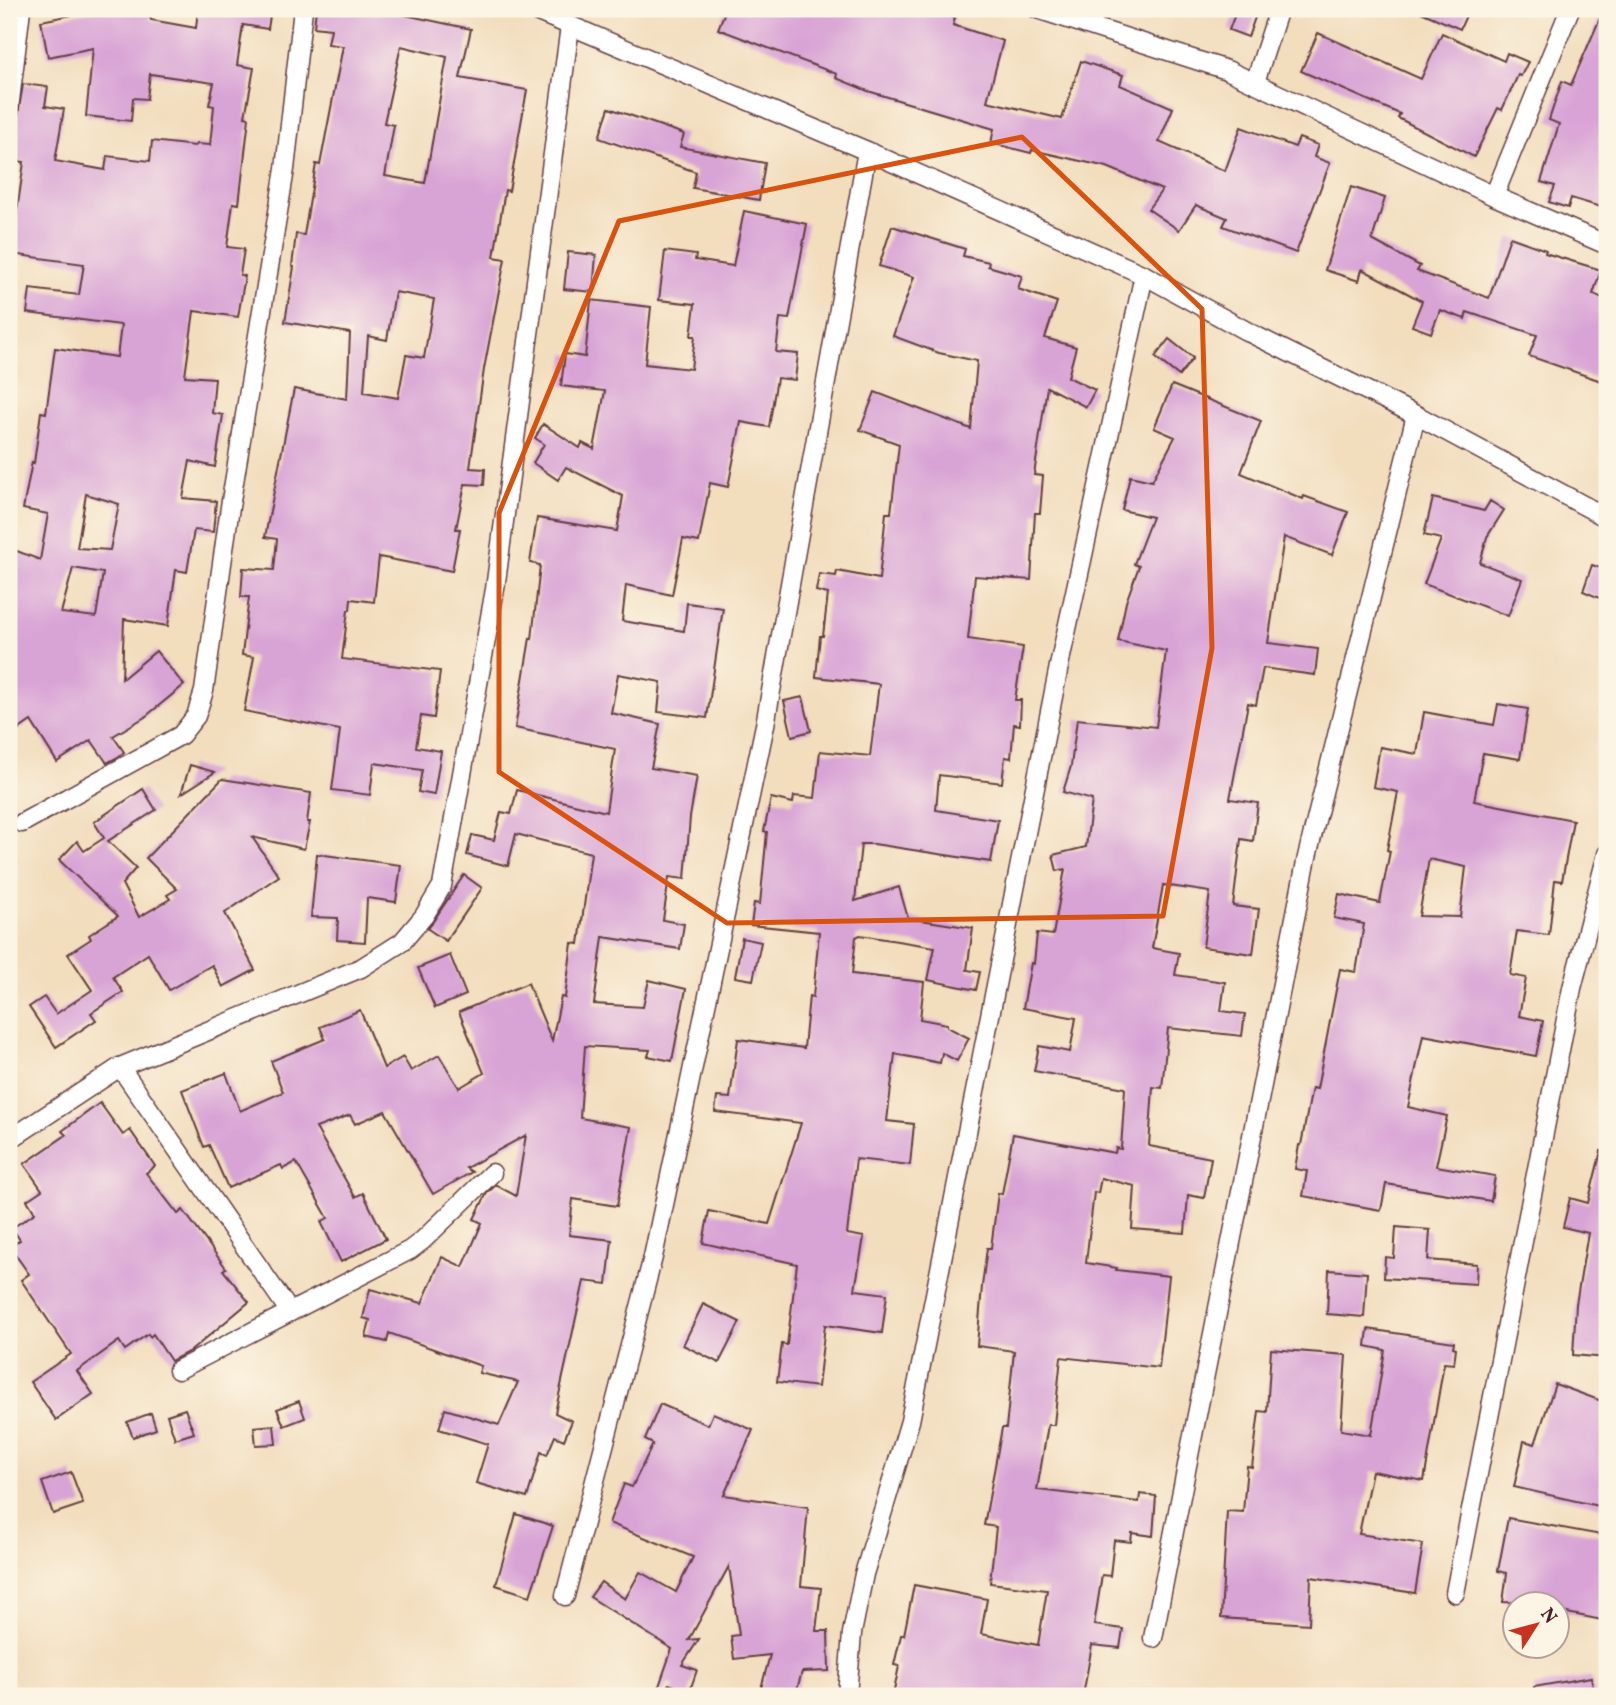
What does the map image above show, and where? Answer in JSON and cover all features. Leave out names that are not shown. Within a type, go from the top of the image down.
[{"type":"street","points":[[9,109],[21,9]]},
{"type":"street","points":[[22,823],[181,735],[196,716],[204,691],[230,506],[285,169],[303,9]]},
{"type":"street","points":[[531,9],[867,151],[1144,275],[1250,332],[1416,415],[1607,518]]},
{"type":"street","points":[[1037,9],[1227,70],[1494,196],[1607,245]]},
{"type":"street","points":[[1255,82],[1279,9]]},
{"type":"street","points":[[1494,196],[1570,9]]},
{"type":"street","points":[[9,1140],[120,1067],[361,968],[402,942],[424,916],[442,886],[495,589],[570,26]]},
{"type":"street","points":[[565,1596],[653,1257],[765,725],[867,151]]},
{"type":"street","points":[[847,1696],[852,1633],[864,1574],[910,1421],[1060,661],[1144,275]]},
{"type":"street","points":[[1153,1638],[1307,857],[1416,415]]},
{"type":"street","points":[[1455,1593],[1572,988],[1607,854]]},
{"type":"street","points":[[120,1067],[290,1312]]},
{"type":"street","points":[[178,1370],[410,1250],[492,1173]]},
{"type":"highlighted area","points":[[1022,137],[1202,309],[1212,648],[1163,916],[727,923],[499,772],[499,513],[619,221]]},
{"type":"building","points":[[103,9],[148,9],[151,20],[196,28],[198,9],[271,9],[268,29],[243,25],[237,65],[254,68],[245,117],[249,118],[239,204],[233,203],[227,247],[244,249],[240,275],[245,276],[238,317],[194,311],[185,376],[215,378],[212,413],[223,415],[215,467],[190,461],[183,498],[216,501],[213,532],[194,530],[187,572],[176,570],[168,626],[124,619],[122,679],[156,651],[184,685],[145,717],[113,736],[124,752],[107,763],[91,740],[57,762],[31,721],[15,732],[9,722],[9,548],[40,560],[48,514],[23,509],[32,462],[34,463],[41,412],[46,413],[55,348],[117,357],[121,325],[27,313],[30,289],[79,295],[84,264],[11,254],[24,162],[9,161],[9,120],[18,115],[23,84],[48,87],[45,106],[64,109],[55,161],[105,170],[107,156],[150,161],[152,141],[210,145],[214,106],[209,105],[214,83],[150,74],[147,99],[133,98],[131,121],[86,116],[93,48],[48,57],[41,21]],"holes":[[[86,494],[119,504],[110,550],[77,548]],[[73,568],[103,573],[96,617],[61,613]]]},
{"type":"building","points":[[316,9],[377,9],[471,29],[460,78],[527,90],[509,191],[505,190],[494,257],[505,259],[484,369],[470,468],[485,469],[484,485],[465,484],[456,529],[460,529],[452,571],[379,557],[374,602],[351,599],[348,610],[342,659],[440,671],[434,718],[421,716],[416,747],[441,751],[434,795],[418,792],[422,770],[374,763],[370,795],[332,790],[340,730],[244,711],[254,657],[242,655],[249,597],[241,597],[243,568],[274,570],[277,539],[265,537],[294,389],[347,399],[350,333],[285,322],[294,267],[296,234],[304,235],[316,164],[320,165],[343,46],[328,44],[331,29],[314,27]],"holes":[[[401,46],[447,57],[425,183],[385,176],[394,125],[384,123]],[[395,292],[434,299],[424,358],[406,355],[398,398],[364,392],[368,336],[387,340]]]},
{"type":"building","points":[[726,9],[927,9],[955,18],[953,25],[1003,41],[987,101],[1062,119],[1081,61],[1123,75],[1120,85],[1173,108],[1159,142],[1225,171],[1241,127],[1295,147],[1299,138],[1318,145],[1314,157],[1330,163],[1296,253],[1223,226],[1227,218],[1196,205],[1179,230],[1148,209],[1162,190],[1107,167],[991,143],[994,129],[868,91],[836,78],[837,74],[718,29]]},
{"type":"building","points":[[1237,9],[1258,9],[1248,37],[1229,30]]},
{"type":"building","points":[[1414,9],[1469,9],[1460,29]]},
{"type":"building","points":[[1604,9],[1607,9],[1607,209],[1571,198],[1568,208],[1549,202],[1555,186],[1541,182],[1559,124],[1549,120],[1562,81],[1571,85]]},
{"type":"building","points":[[1318,33],[1421,79],[1442,33],[1504,61],[1507,53],[1528,62],[1521,76],[1518,75],[1502,110],[1498,108],[1474,157],[1398,118],[1400,114],[1301,71]]},
{"type":"building","points":[[609,108],[684,134],[680,147],[765,163],[759,200],[693,188],[696,172],[599,138]]},
{"type":"building","points":[[1351,187],[1385,198],[1372,240],[1420,266],[1417,271],[1489,298],[1510,237],[1546,250],[1545,253],[1601,270],[1593,294],[1607,300],[1607,383],[1529,356],[1537,335],[1467,312],[1465,319],[1440,310],[1431,333],[1412,326],[1422,301],[1362,269],[1359,281],[1325,270]]},
{"type":"building","points":[[744,211],[807,224],[789,319],[780,318],[776,352],[798,354],[795,380],[777,378],[769,427],[741,422],[728,487],[710,483],[699,542],[683,539],[672,595],[626,585],[622,621],[684,631],[687,603],[723,608],[707,718],[658,712],[661,682],[618,674],[611,713],[660,724],[651,768],[697,776],[690,817],[685,879],[669,877],[663,920],[684,924],[680,949],[603,937],[594,1004],[643,1007],[649,980],[686,989],[672,1061],[648,1056],[650,1050],[585,1046],[580,1118],[631,1127],[617,1206],[573,1199],[569,1235],[612,1240],[607,1284],[584,1281],[555,1413],[572,1421],[564,1440],[555,1436],[547,1455],[541,1452],[527,1498],[476,1483],[488,1444],[439,1429],[445,1409],[499,1425],[518,1382],[479,1373],[481,1366],[389,1333],[387,1342],[366,1337],[370,1320],[363,1318],[370,1289],[422,1303],[442,1257],[463,1267],[482,1223],[474,1219],[487,1193],[496,1185],[516,1196],[526,1135],[466,1168],[472,1172],[433,1194],[385,1111],[355,1124],[350,1115],[316,1128],[355,1197],[363,1193],[386,1239],[341,1262],[321,1222],[328,1218],[296,1162],[283,1169],[281,1165],[228,1188],[209,1145],[204,1147],[182,1090],[226,1073],[240,1111],[283,1092],[271,1061],[325,1039],[320,1027],[360,1010],[384,1068],[403,1057],[411,1071],[439,1055],[459,1088],[484,1073],[459,1012],[528,983],[552,1041],[561,997],[565,998],[572,943],[579,944],[591,853],[516,834],[508,866],[467,855],[472,835],[494,840],[501,812],[511,814],[517,790],[606,812],[615,749],[515,728],[530,638],[532,639],[540,565],[530,563],[537,518],[617,531],[623,496],[566,467],[558,480],[533,463],[544,444],[535,438],[543,424],[580,448],[582,443],[594,449],[605,391],[561,386],[565,354],[585,357],[591,300],[651,307],[645,364],[691,369],[695,304],[659,300],[665,251],[696,255],[695,260],[733,266]]},
{"type":"building","points":[[892,226],[965,249],[963,256],[989,262],[988,266],[1022,276],[1018,289],[1057,302],[1045,338],[1076,347],[1068,377],[1095,390],[1086,407],[1047,387],[1034,475],[1043,476],[1040,513],[1035,513],[1031,580],[975,576],[968,639],[1023,647],[1015,700],[1021,700],[1020,725],[1014,724],[1011,758],[1005,757],[1002,783],[939,775],[936,810],[998,820],[991,862],[861,844],[855,901],[899,887],[908,918],[973,928],[967,970],[980,972],[976,990],[928,980],[935,947],[860,935],[856,937],[852,974],[924,982],[920,1019],[947,1024],[947,1027],[969,1038],[957,1061],[942,1053],[940,1063],[895,1054],[887,1121],[914,1124],[910,1165],[856,1159],[847,1234],[864,1237],[855,1290],[887,1294],[882,1333],[825,1325],[818,1387],[777,1382],[782,1344],[787,1345],[797,1264],[703,1243],[709,1211],[769,1224],[801,1123],[715,1112],[717,1097],[730,1098],[738,1039],[804,1048],[809,996],[813,997],[819,932],[751,925],[754,903],[760,904],[767,832],[764,831],[771,798],[793,803],[794,796],[815,798],[820,751],[870,756],[879,684],[816,677],[828,594],[816,591],[819,574],[836,576],[837,571],[879,579],[886,513],[891,513],[899,444],[860,430],[875,392],[971,429],[977,361],[939,353],[893,336],[914,277],[879,266]]},
{"type":"building","points":[[568,252],[596,255],[593,292],[564,289]]},
{"type":"building","points":[[1169,339],[1193,358],[1179,376],[1155,357]]},
{"type":"building","points":[[1172,385],[1261,421],[1241,473],[1303,499],[1304,496],[1348,512],[1332,555],[1284,537],[1268,643],[1318,649],[1315,675],[1263,668],[1256,705],[1248,703],[1230,799],[1258,803],[1253,841],[1241,839],[1233,906],[1259,909],[1253,954],[1203,947],[1210,892],[1163,885],[1152,948],[1179,953],[1175,975],[1225,982],[1221,1011],[1245,1014],[1242,1036],[1168,1028],[1162,1088],[1153,1087],[1149,1146],[1211,1158],[1204,1198],[1188,1195],[1185,1233],[1132,1229],[1135,1186],[1101,1178],[1098,1193],[1094,1192],[1086,1263],[1117,1268],[1116,1270],[1169,1276],[1159,1368],[1061,1357],[1054,1425],[1048,1425],[1037,1490],[1139,1502],[1140,1494],[1156,1496],[1153,1536],[1132,1533],[1131,1542],[1114,1540],[1110,1576],[1102,1575],[1094,1625],[1123,1629],[1120,1648],[1092,1645],[1083,1696],[893,1696],[899,1666],[894,1665],[901,1635],[904,1635],[914,1585],[987,1599],[981,1634],[1038,1645],[1047,1590],[990,1583],[996,1527],[984,1525],[1002,1428],[1006,1428],[1014,1351],[977,1346],[982,1286],[987,1248],[991,1248],[998,1193],[1002,1194],[1013,1134],[1115,1153],[1116,1148],[1121,1149],[1125,1088],[1034,1071],[1039,1046],[1070,1052],[1076,1018],[1023,1008],[1031,963],[1034,964],[1037,933],[1053,935],[1065,869],[1057,871],[1053,855],[1086,847],[1092,800],[1063,792],[1071,766],[1077,719],[1156,727],[1166,651],[1118,641],[1126,602],[1139,566],[1134,564],[1152,517],[1122,510],[1130,476],[1152,481],[1175,437],[1154,428]]},
{"type":"building","points":[[1433,498],[1484,511],[1490,501],[1504,510],[1487,537],[1480,563],[1522,579],[1508,616],[1424,584],[1441,539],[1424,535]]},
{"type":"building","points":[[1592,565],[1607,570],[1604,600],[1583,591]]},
{"type":"building","points":[[803,697],[811,731],[792,736],[784,701]]},
{"type":"building","points":[[1498,704],[1528,709],[1520,759],[1483,753],[1474,801],[1573,820],[1562,881],[1555,880],[1549,935],[1517,931],[1510,975],[1526,978],[1519,1016],[1543,1021],[1536,1056],[1423,1035],[1408,1107],[1447,1116],[1436,1166],[1495,1176],[1491,1201],[1386,1184],[1381,1210],[1303,1196],[1307,1171],[1295,1169],[1299,1145],[1312,1088],[1317,1089],[1340,969],[1356,972],[1364,924],[1334,918],[1339,894],[1380,903],[1390,851],[1387,850],[1398,792],[1373,787],[1380,747],[1417,754],[1424,712],[1494,725]],"holes":[[[1429,859],[1466,867],[1460,917],[1419,916]]]},
{"type":"building","points":[[190,765],[215,772],[181,794]]},
{"type":"building","points":[[222,779],[311,793],[307,822],[310,822],[304,849],[252,837],[279,876],[225,913],[255,970],[223,987],[212,965],[169,990],[148,954],[113,977],[123,992],[91,1013],[96,1020],[56,1047],[29,1007],[44,997],[56,1014],[92,990],[68,954],[91,939],[89,935],[118,916],[59,860],[77,841],[84,851],[104,838],[94,822],[143,789],[156,810],[108,841],[136,868],[122,884],[139,917],[170,899],[167,895],[177,889],[146,858]]},
{"type":"building","points":[[317,854],[401,865],[396,902],[367,898],[365,942],[337,940],[338,918],[311,917]]},
{"type":"building","points":[[464,875],[482,888],[446,941],[428,929]]},
{"type":"building","points":[[742,938],[761,942],[753,980],[735,977]]},
{"type":"building","points":[[450,955],[466,995],[435,1008],[418,968]]},
{"type":"building","points":[[100,1103],[123,1135],[130,1130],[155,1166],[146,1173],[178,1214],[183,1210],[226,1268],[223,1270],[249,1302],[192,1350],[171,1361],[153,1334],[150,1337],[148,1334],[125,1350],[119,1341],[77,1371],[93,1394],[56,1420],[30,1382],[71,1354],[21,1280],[29,1274],[10,1247],[20,1240],[12,1228],[35,1213],[27,1200],[42,1190],[24,1164],[66,1135],[62,1131]]},
{"type":"building","points":[[1601,1151],[1607,1152],[1607,1358],[1573,1355],[1576,1304],[1588,1233],[1563,1227],[1570,1198],[1588,1203]]},
{"type":"building","points":[[1396,1227],[1430,1230],[1428,1260],[1477,1264],[1476,1284],[1384,1278],[1385,1257],[1394,1258]]},
{"type":"building","points":[[1329,1270],[1367,1273],[1364,1317],[1327,1314]]},
{"type":"building","points":[[703,1304],[740,1322],[719,1363],[683,1345]]},
{"type":"building","points":[[1368,1329],[1454,1342],[1453,1347],[1456,1348],[1454,1364],[1444,1363],[1424,1481],[1372,1471],[1359,1534],[1423,1544],[1415,1593],[1311,1577],[1309,1624],[1221,1618],[1227,1511],[1243,1512],[1247,1466],[1252,1467],[1259,1411],[1267,1412],[1271,1349],[1346,1355],[1341,1430],[1371,1435],[1385,1350],[1366,1346]]},
{"type":"building","points":[[1555,1384],[1607,1403],[1607,1508],[1514,1487],[1524,1441],[1535,1444]]},
{"type":"building","points":[[299,1401],[305,1418],[284,1426],[277,1409]]},
{"type":"building","points":[[660,1404],[708,1425],[713,1413],[753,1430],[724,1495],[808,1507],[801,1586],[821,1588],[816,1631],[828,1631],[829,1671],[802,1672],[795,1696],[759,1696],[770,1655],[734,1659],[731,1636],[739,1635],[729,1566],[689,1640],[699,1639],[682,1665],[697,1670],[688,1696],[669,1696],[674,1686],[669,1684],[662,1694],[657,1692],[672,1649],[590,1597],[601,1582],[625,1599],[640,1572],[676,1592],[693,1557],[609,1523],[624,1484],[632,1487],[653,1444],[645,1440]]},
{"type":"building","points":[[185,1409],[194,1433],[175,1439],[167,1415]]},
{"type":"building","points":[[151,1413],[156,1429],[133,1437],[127,1422]]},
{"type":"building","points":[[274,1425],[276,1444],[256,1445],[254,1427]]},
{"type":"building","points":[[71,1472],[83,1504],[53,1514],[42,1482]]},
{"type":"building","points":[[516,1514],[553,1526],[530,1596],[496,1585]]},
{"type":"building","points":[[1508,1518],[1607,1536],[1607,1621],[1570,1614],[1570,1590],[1505,1590],[1507,1573],[1498,1571]]},
{"type":"building","points":[[1591,1677],[1595,1696],[1535,1696],[1534,1687]]}]
